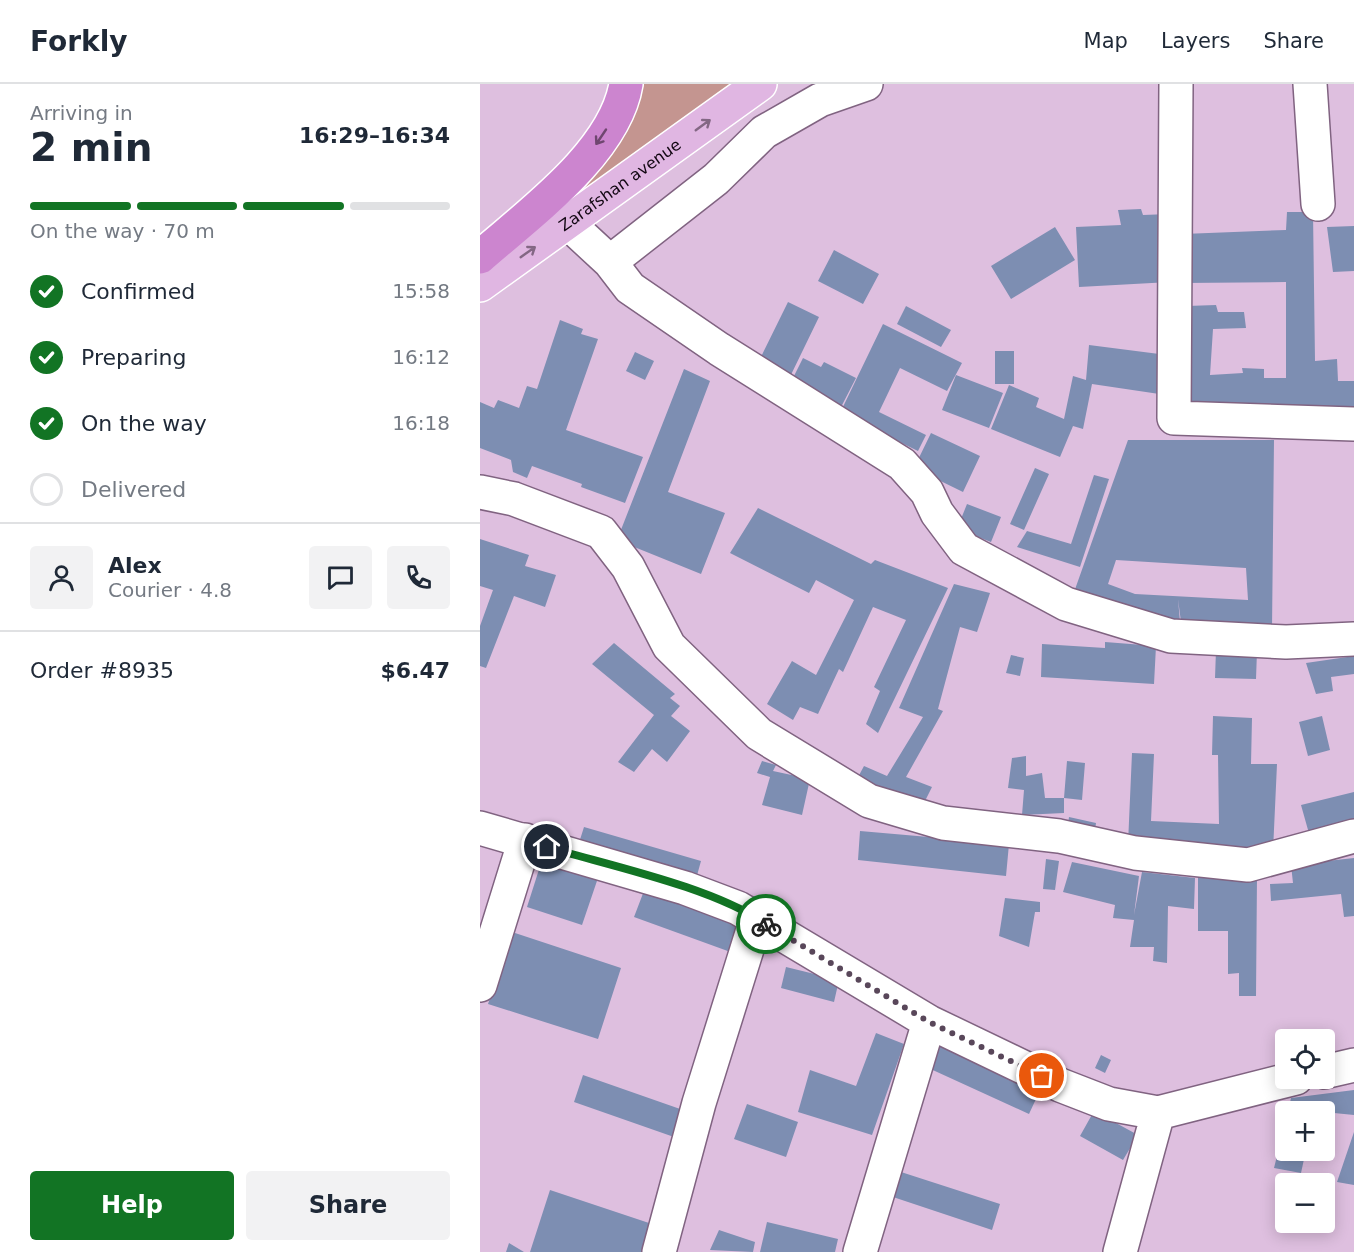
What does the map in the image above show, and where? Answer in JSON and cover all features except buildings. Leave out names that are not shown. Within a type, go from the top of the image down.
[{"type":"highway","points":[[480,257],[586,158],[614,116],[626,84]]},
{"type":"main road","name":"Zarafshan avenue","points":[[480,285],[569,224],[760,84]]},
{"type":"street","points":[[610,262],[716,179],[764,132],[820,100],[866,84]]},
{"type":"street","points":[[1176,84],[1174,418],[1354,424]]},
{"type":"street","points":[[1310,84],[1318,204]]},
{"type":"street","points":[[569,224],[610,262],[630,288],[719,349],[902,464],[927,492],[937,513],[964,549],[1066,604],[1171,636],[1286,642],[1354,639]]},
{"type":"street","points":[[480,492],[514,499],[601,532],[628,567],[669,646],[759,734],[869,801],[943,823],[1059,836],[1135,853],[1248,866],[1354,836]]},
{"type":"street","points":[[480,828],[685,888],[757,917],[790,940],[929,1022],[1070,1089],[1109,1104],[1158,1113],[1275,1083]]},
{"type":"street","points":[[480,985],[525,840]]},
{"type":"street","points":[[659,1252],[699,1103],[757,917]]},
{"type":"street","points":[[860,1252],[929,1022]]},
{"type":"street","points":[[1335,1069],[1354,1065]]},
{"type":"street","points":[[1120,1252],[1158,1113]]},
{"type":"shaded area","points":[[644,84],[731,84],[581,193],[610,155],[626,128]]},
{"type":"way so far","points":[[766,924],[929,1022],[1042,1076]]},
{"type":"route","points":[[547,847],[685,888],[738,908],[766,924]]}]
